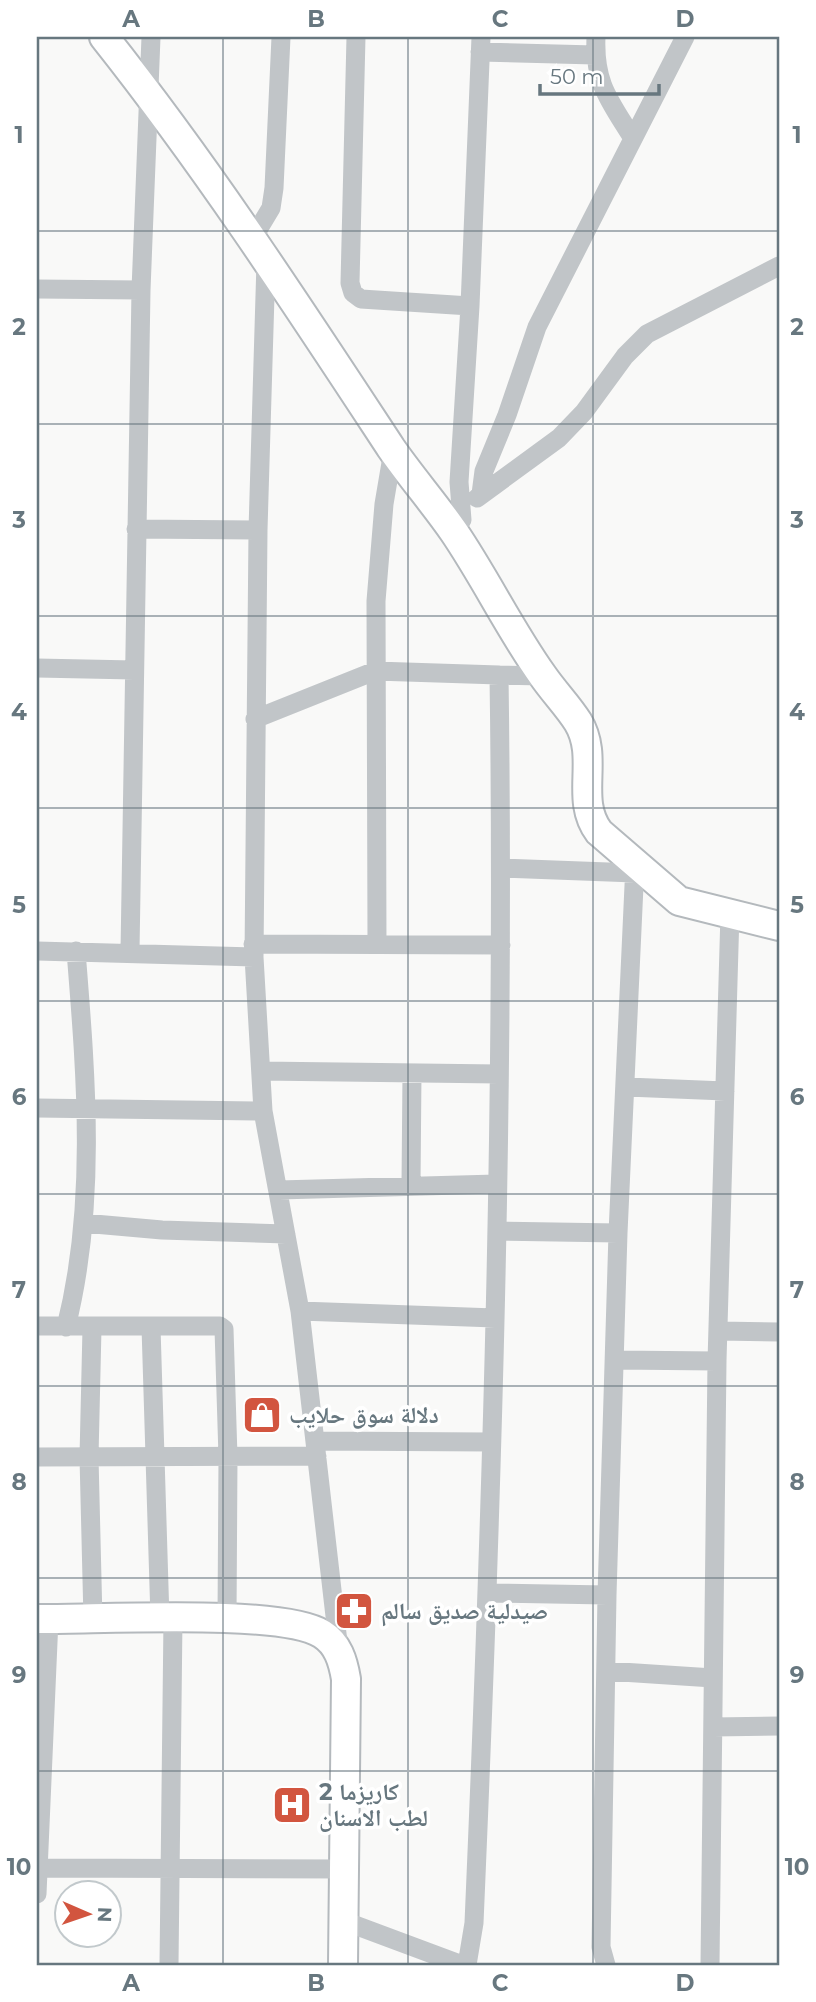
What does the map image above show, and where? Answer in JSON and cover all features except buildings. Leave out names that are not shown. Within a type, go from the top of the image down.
[{"type":"street","points":[[104,37],[148,92],[260,250],[393,451],[458,526],[542,676],[587,738],[589,755],[586,801],[590,820],[635,869],[679,901],[779,926]]},
{"type":"street","points":[[130,951],[141,290],[151,37]]},
{"type":"street","points":[[281,37],[274,188],[260,250],[253,950],[263,1111],[300,1311],[338,1651],[346,1679],[344,1965]]},
{"type":"street","points":[[356,37],[350,283],[353,293],[361,299],[470,306]]},
{"type":"street","points":[[481,494],[484,471],[507,415],[537,327],[685,37]]},
{"type":"street","points":[[458,526],[480,44],[596,46],[601,88],[632,137]]},
{"type":"street","points":[[458,526],[481,494],[559,438],[583,412],[625,356],[647,334],[779,265]]},
{"type":"street","points":[[37,289],[141,290]]},
{"type":"street","points":[[377,944],[375,671],[379,553],[393,451]]},
{"type":"street","points":[[136,529],[258,530]]},
{"type":"street","points":[[37,668],[134,670]]},
{"type":"street","points":[[255,719],[375,671],[542,676]]},
{"type":"street","points":[[344,1922],[465,1965],[474,1923],[488,1593],[497,1231],[502,868],[499,675]]},
{"type":"street","points":[[502,868],[635,869]]},
{"type":"street","points":[[606,1965],[601,1947],[607,1595],[618,1233],[627,1087],[635,869]]},
{"type":"street","points":[[710,1965],[717,1360],[730,913]]},
{"type":"street","points":[[37,951],[253,950],[377,944],[501,946]]},
{"type":"street","points":[[66,1326],[80,1260],[88,1107],[76,951]]},
{"type":"street","points":[[261,1071],[499,1074]]},
{"type":"street","points":[[411,1184],[412,1073]]},
{"type":"street","points":[[627,1087],[725,1091]]},
{"type":"street","points":[[37,1108],[263,1111]]},
{"type":"street","points":[[279,1189],[496,1184]]},
{"type":"street","points":[[83,1223],[174,1231],[286,1234]]},
{"type":"street","points":[[497,1231],[618,1233]]},
{"type":"street","points":[[300,1311],[495,1318]]},
{"type":"street","points":[[37,1326],[219,1326],[224,1329],[228,1457],[227,1619]]},
{"type":"street","points":[[151,1327],[155,1457],[166,1619],[171,1868],[169,1965]]},
{"type":"street","points":[[92,1328],[89,1457],[93,1620]]},
{"type":"street","points":[[719,1331],[779,1332]]},
{"type":"street","points":[[616,1360],[717,1360]]},
{"type":"street","points":[[37,1457],[228,1457],[316,1448],[490,1442]]},
{"type":"street","points":[[488,1593],[607,1595]]},
{"type":"street","points":[[37,1894],[43,1619],[227,1619],[308,1627],[329,1639],[338,1651]]},
{"type":"street","points":[[606,1671],[713,1678]]},
{"type":"street","points":[[713,1727],[779,1726]]},
{"type":"street","points":[[38,1868],[344,1869]]},
{"type":"place","name":"دلالة سوق حلايب","points":[[262,1415]]},
{"type":"place","name":"صيدلية صديق سالم","points":[[354,1611]]},
{"type":"place","name":"كاريزما 2 لطب الاسنان","points":[[292,1805]]}]
